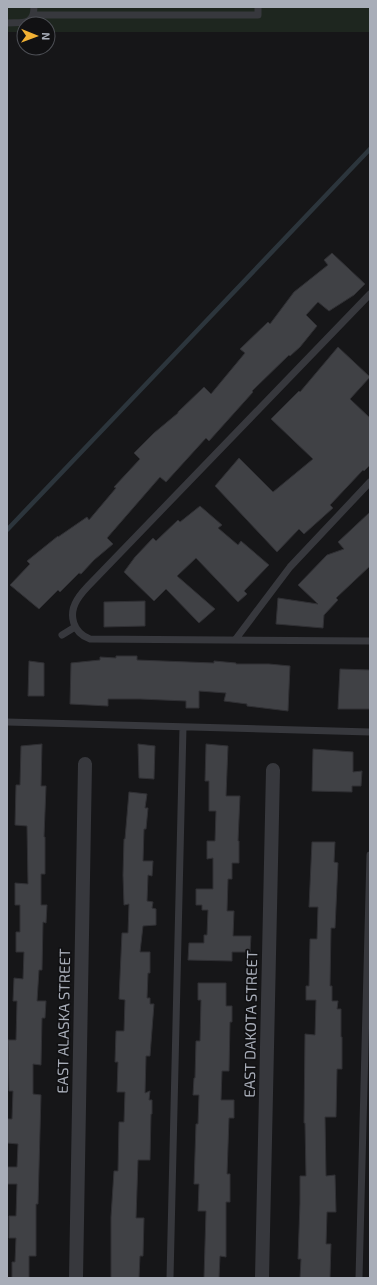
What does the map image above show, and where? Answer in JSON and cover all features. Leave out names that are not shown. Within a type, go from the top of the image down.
[{"type":"street","name":"EAST ALASKA STREET","points":[[76,1278],[84,764]]},
{"type":"street","name":"EAST DAKOTA STREET","points":[[262,1278],[273,770]]},
{"type":"lane","points":[[7,23],[27,22],[34,15],[34,7]]},
{"type":"lane","points":[[34,15],[258,15],[258,7]]},
{"type":"lane","points":[[370,294],[93,581],[77,600],[73,607],[72,616],[77,631],[84,637],[90,639],[370,641]]},
{"type":"lane","points":[[235,640],[290,567],[370,482]]},
{"type":"lane","points":[[62,635],[75,627]]},
{"type":"lane","points":[[7,722],[370,732]]},
{"type":"lane","points":[[170,1278],[183,727]]},
{"type":"lane","points":[[359,1278],[370,854]]},
{"type":"shaded area","points":[[7,7],[370,7],[370,32],[56,32],[56,16],[16,16],[16,32],[7,32]]},
{"type":"building","points":[[332,253],[365,284],[354,295],[329,311],[318,302],[306,315],[317,326],[300,347],[290,356],[289,355],[252,391],[253,392],[209,441],[206,438],[166,482],[160,477],[107,538],[113,544],[94,560],[81,574],[79,573],[60,592],[58,590],[39,609],[10,585],[30,564],[27,561],[58,536],[87,517],[89,520],[116,488],[114,487],[140,459],[134,453],[204,387],[211,394],[245,353],[240,349],[268,322],[270,324],[294,292],[328,265],[324,260]]},
{"type":"building","points":[[338,347],[370,377],[350,399],[370,418],[370,465],[364,471],[363,470],[330,505],[333,508],[304,534],[299,529],[277,552],[215,486],[239,458],[273,492],[313,459],[271,419],[299,391],[300,392]]},
{"type":"building","points":[[200,506],[222,525],[218,528],[238,545],[241,541],[269,565],[244,591],[247,594],[238,602],[196,558],[177,576],[215,609],[199,623],[166,589],[154,601],[124,572],[135,557],[153,538],[156,541],[178,520],[180,522]]},
{"type":"building","points":[[370,512],[370,566],[336,598],[338,600],[324,615],[323,628],[276,624],[278,598],[318,604],[298,585],[327,555],[344,549],[338,542]]},
{"type":"building","points":[[145,601],[145,626],[104,627],[104,602]]},
{"type":"building","points":[[116,656],[137,656],[137,660],[214,663],[214,661],[236,664],[269,664],[290,666],[288,711],[247,706],[247,704],[224,701],[226,693],[199,691],[199,708],[186,708],[186,701],[140,699],[108,699],[108,706],[70,704],[71,663],[100,660],[100,657],[116,658]]},
{"type":"building","points":[[29,661],[44,663],[44,696],[28,696]]},
{"type":"building","points":[[340,669],[370,670],[370,709],[338,709]]},
{"type":"building","points":[[42,744],[41,786],[46,786],[44,837],[45,874],[41,874],[41,905],[47,905],[46,923],[43,922],[42,970],[39,970],[37,1001],[46,1001],[45,1018],[42,1018],[41,1065],[33,1064],[33,1094],[41,1095],[38,1204],[36,1204],[36,1256],[29,1256],[29,1278],[12,1278],[12,1262],[15,1262],[16,1238],[9,1238],[9,1216],[16,1216],[17,1184],[7,1184],[7,1167],[17,1167],[18,1144],[7,1143],[7,1119],[12,1119],[13,1091],[9,1091],[8,1040],[16,1040],[17,1001],[13,1001],[14,978],[23,979],[24,952],[16,952],[16,932],[20,932],[20,905],[15,905],[15,883],[28,884],[27,826],[15,825],[16,785],[20,785],[21,746]]},
{"type":"building","points":[[138,744],[155,746],[154,779],[139,778]]},
{"type":"building","points":[[206,744],[228,746],[226,796],[240,796],[238,841],[239,863],[232,863],[232,879],[228,879],[227,911],[234,911],[233,936],[251,936],[250,952],[232,952],[232,961],[188,960],[189,943],[204,943],[204,935],[207,935],[208,910],[202,910],[202,905],[196,905],[196,889],[213,889],[213,858],[207,859],[207,841],[215,841],[216,811],[209,811],[209,781],[205,781]]},
{"type":"building","points":[[313,749],[353,752],[353,772],[362,771],[361,786],[352,786],[352,792],[312,791]]},
{"type":"building","points":[[129,792],[147,794],[145,808],[148,808],[146,829],[144,829],[143,861],[153,861],[152,876],[148,875],[147,901],[153,902],[152,908],[156,909],[156,925],[143,926],[140,952],[150,952],[150,973],[148,973],[147,998],[150,998],[150,1004],[154,1004],[150,1056],[146,1056],[145,1093],[150,1091],[149,1100],[152,1100],[152,1114],[150,1160],[138,1160],[136,1218],[144,1218],[143,1256],[140,1256],[139,1278],[111,1278],[111,1217],[114,1171],[118,1171],[119,1122],[124,1122],[125,1092],[117,1092],[118,1062],[115,1062],[116,1031],[124,1031],[125,1000],[119,999],[122,933],[128,933],[129,904],[124,905],[123,875],[124,839]]},
{"type":"building","points":[[312,842],[335,842],[334,862],[338,863],[335,928],[331,928],[330,986],[332,986],[332,1001],[338,1001],[337,1009],[341,1009],[342,1069],[337,1069],[336,1117],[325,1117],[326,1176],[335,1175],[336,1212],[327,1212],[326,1244],[331,1244],[330,1278],[300,1278],[301,1259],[298,1259],[300,1176],[306,1176],[304,1123],[305,1034],[315,1035],[316,1000],[306,1000],[306,986],[309,986],[310,939],[317,939],[318,907],[309,907]]},
{"type":"building","points":[[198,983],[226,983],[226,1006],[232,1006],[232,1022],[230,1022],[229,1071],[222,1071],[221,1100],[234,1100],[234,1118],[229,1118],[227,1174],[230,1174],[230,1202],[226,1202],[226,1257],[220,1256],[219,1278],[204,1278],[206,1211],[198,1211],[199,1184],[194,1184],[196,1124],[198,1124],[199,1095],[193,1095],[196,1041],[200,1041],[201,1000],[198,1000]]},
{"type":"waterway","points":[[7,530],[370,149]]}]
